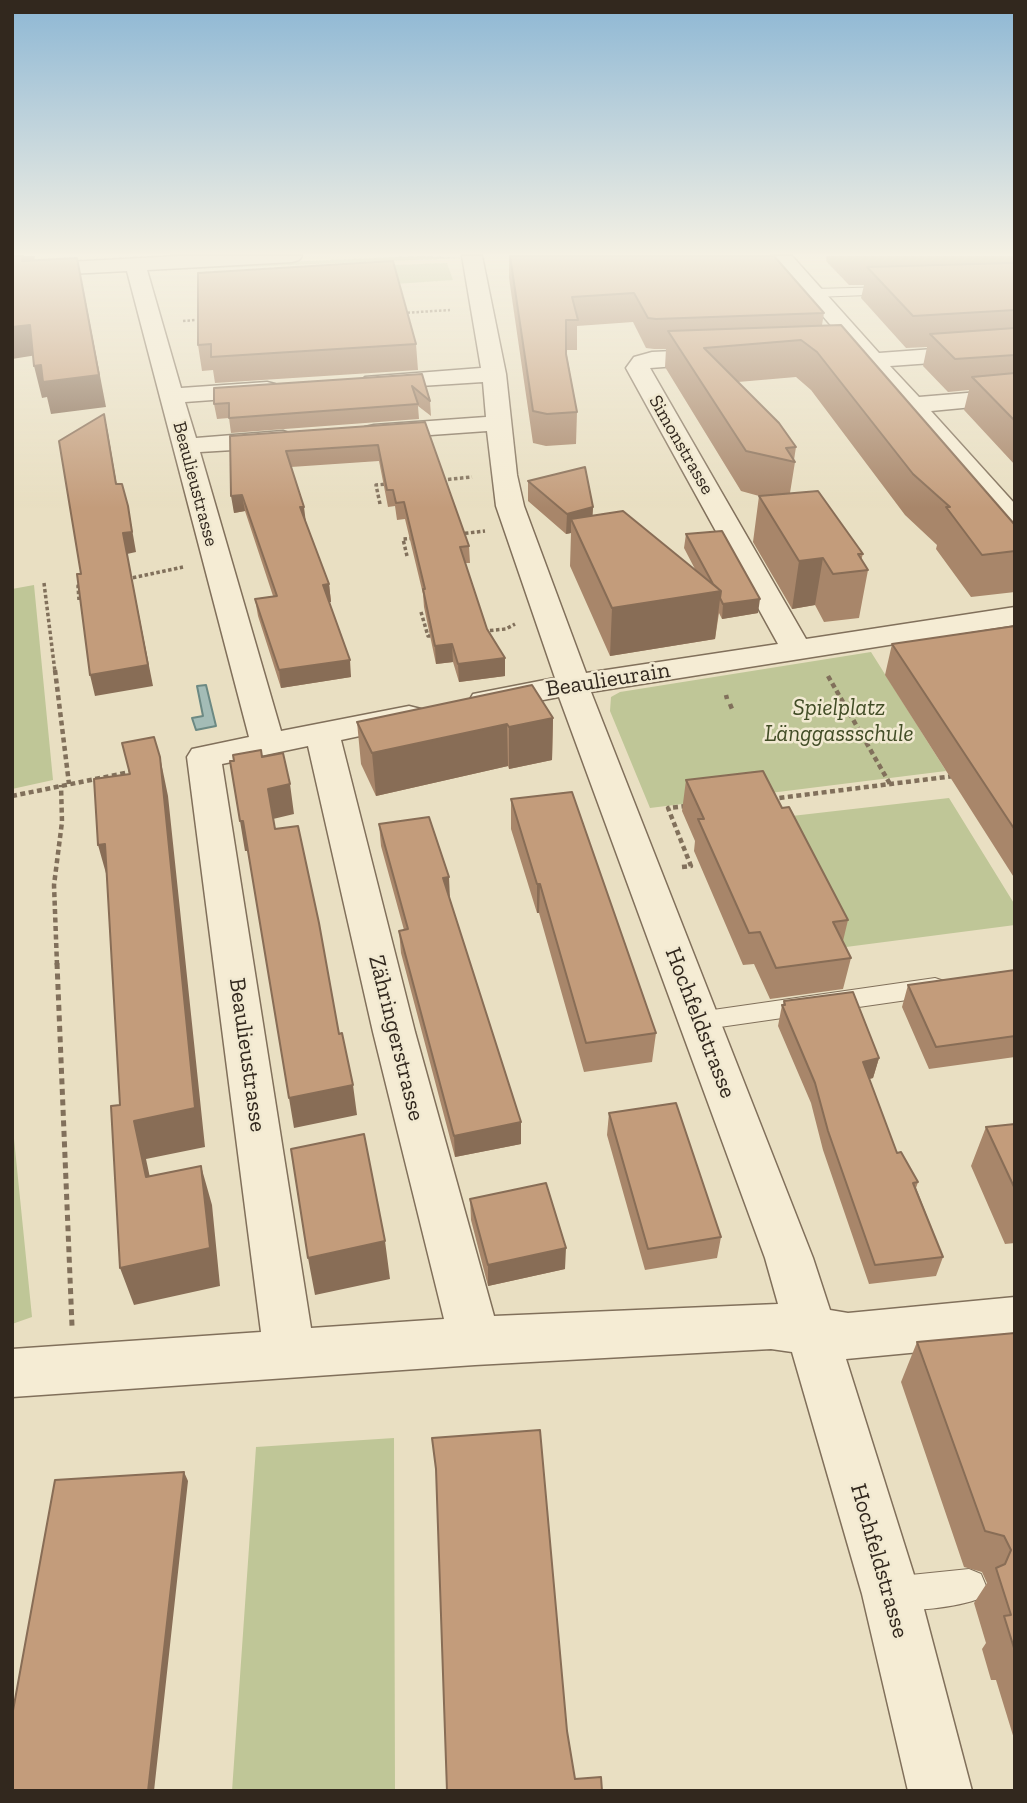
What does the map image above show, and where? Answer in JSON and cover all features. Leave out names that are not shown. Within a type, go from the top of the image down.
[{"type":"street","name":"Beaulieustrasse","points":[[156,340],[268,744]]},
{"type":"street","name":"Hochfeldstrasse","points":[[488,340],[510,506],[573,685],[577,704],[789,1258],[891,1594],[940,1791]]},
{"type":"street","points":[[856,340],[1015,521]]},
{"type":"street","points":[[836,353],[870,356],[1015,350]]},
{"type":"street","name":"Simonstrasse","points":[[743,355],[652,359],[642,362],[638,368],[797,650]]},
{"type":"street","points":[[350,383],[494,373]]},
{"type":"street","points":[[172,396],[296,387]]},
{"type":"street","points":[[913,405],[1015,396]]},
{"type":"street","points":[[348,434],[499,423]]},
{"type":"street","points":[[184,446],[307,437]]},
{"type":"street","name":"Beaulieurain","points":[[204,757],[573,685],[1015,616]]},
{"type":"street","name":"Zähringerstrasse","points":[[321,733],[394,1032],[475,1341]]},
{"type":"street","name":"Beaulieustrasse","points":[[204,757],[289,1353]]},
{"type":"street","points":[[12,1373],[475,1341],[771,1325],[848,1336],[1015,1320]]},
{"type":"lane","points":[[699,1021],[963,984]]},
{"type":"lane","points":[[891,1594],[969,1586]]},
{"type":"path","points":[[432,481],[473,477]]},
{"type":"path","points":[[380,504],[376,485],[390,484]]},
{"type":"path","points":[[455,534],[494,531]]},
{"type":"path","points":[[407,556],[403,539],[416,538]]},
{"type":"path","points":[[118,580],[186,566]]},
{"type":"path","points":[[44,583],[69,784]]},
{"type":"path","points":[[79,600],[78,586],[91,584]]},
{"type":"path","points":[[421,612],[428,636],[441,635]]},
{"type":"path","points":[[478,631],[506,629],[528,623]]},
{"type":"path","points":[[825,671],[890,784]]},
{"type":"path","points":[[12,796],[204,757]]},
{"type":"path","points":[[769,799],[959,776]]},
{"type":"path","points":[[61,785],[62,822],[54,885],[73,1369]]},
{"type":"path","points":[[691,866],[668,808],[692,806]]},
{"type":"green space","points":[[34,585],[53,780],[12,789],[12,589]]},
{"type":"green space","name":"Spielplatz Länggassschule","points":[[871,652],[946,771],[650,808],[610,711],[611,697],[620,692]]},
{"type":"green space","points":[[949,798],[1015,905],[1015,925],[846,947],[783,817]]},
{"type":"green space","points":[[12,1119],[32,1317],[12,1324]]},
{"type":"green space","points":[[394,1438],[395,1791],[232,1791],[256,1447]]},
{"type":"water","points":[[206,685],[216,726],[196,730],[192,718],[203,716],[197,686]]},
{"type":"building","points":[[31,340],[92,340],[99,375],[43,382],[41,365],[34,366]]},
{"type":"building","points":[[198,340],[415,340],[416,344],[211,357],[211,344],[198,345]]},
{"type":"building","points":[[522,340],[566,340],[577,412],[547,414],[533,411]]},
{"type":"building","points":[[674,340],[799,340],[704,348],[779,423],[796,447],[786,448],[795,462],[746,451]]},
{"type":"building","points":[[801,340],[854,340],[1015,525],[1015,551],[982,555],[946,507],[950,507],[913,474],[817,352]]},
{"type":"building","points":[[936,340],[1015,340],[1015,355],[955,359]]},
{"type":"building","points":[[1015,373],[1015,421],[972,377]]},
{"type":"building","points":[[422,374],[430,401],[412,386],[418,404],[229,418],[229,403],[214,404],[214,388]]},
{"type":"building","points":[[104,414],[116,484],[122,484],[128,506],[132,532],[123,533],[148,665],[90,675],[77,574],[81,574],[59,441]]},
{"type":"building","points":[[425,422],[469,546],[460,547],[487,629],[505,658],[458,664],[452,644],[435,646],[425,589],[404,502],[396,503],[393,490],[387,490],[378,445],[286,451],[304,507],[300,507],[329,584],[323,585],[350,660],[279,670],[255,599],[277,596],[242,495],[231,496],[230,436]]},
{"type":"building","points":[[585,467],[593,507],[567,514],[528,481]]},
{"type":"building","points":[[818,491],[863,554],[858,554],[868,570],[833,574],[823,558],[799,561],[759,496]]},
{"type":"building","points":[[623,511],[721,591],[612,608],[571,519]]},
{"type":"building","points":[[722,531],[760,599],[723,604],[721,591],[713,584],[686,534]]},
{"type":"building","points":[[1015,626],[1015,830],[892,644]]},
{"type":"building","points":[[532,685],[553,718],[509,727],[507,724],[372,753],[357,722]]},
{"type":"building","points":[[154,737],[160,757],[195,1108],[134,1121],[146,1177],[201,1166],[210,1248],[120,1268],[111,1106],[120,1105],[105,844],[98,845],[94,779],[130,774],[122,743]]},
{"type":"building","points":[[261,750],[262,757],[283,753],[290,784],[268,789],[275,829],[298,826],[339,1034],[342,1033],[353,1085],[289,1098],[243,821],[240,821],[230,761],[234,761],[233,755]]},
{"type":"building","points":[[763,771],[782,808],[789,807],[848,920],[833,922],[851,958],[776,968],[760,932],[749,933],[698,819],[704,819],[686,780]]},
{"type":"building","points":[[572,792],[656,1033],[586,1043],[540,884],[537,884],[511,799]]},
{"type":"building","points":[[429,817],[449,877],[443,878],[521,1122],[454,1136],[399,931],[408,929],[379,824]]},
{"type":"building","points":[[1015,970],[1015,1036],[936,1047],[908,985]]},
{"type":"building","points":[[853,992],[879,1058],[863,1062],[897,1153],[901,1152],[918,1182],[913,1183],[943,1257],[875,1265],[828,1131],[815,1083],[782,1005],[785,1005],[784,1001]]},
{"type":"building","points":[[676,1103],[721,1237],[648,1249],[609,1113]]},
{"type":"building","points":[[1015,1124],[1015,1189],[986,1127]]},
{"type":"building","points":[[364,1134],[385,1241],[308,1258],[291,1149]]},
{"type":"building","points":[[546,1183],[566,1248],[488,1265],[470,1199]]},
{"type":"building","points":[[1015,1333],[1014,1648],[1004,1616],[1011,1615],[996,1568],[1005,1564],[1011,1550],[1004,1536],[985,1531],[917,1342]]},
{"type":"building","points":[[540,1430],[567,1731],[575,1779],[601,1777],[602,1791],[447,1791],[436,1469],[432,1438]]},
{"type":"building","points":[[184,1472],[148,1791],[12,1791],[12,1716],[55,1480]]}]
